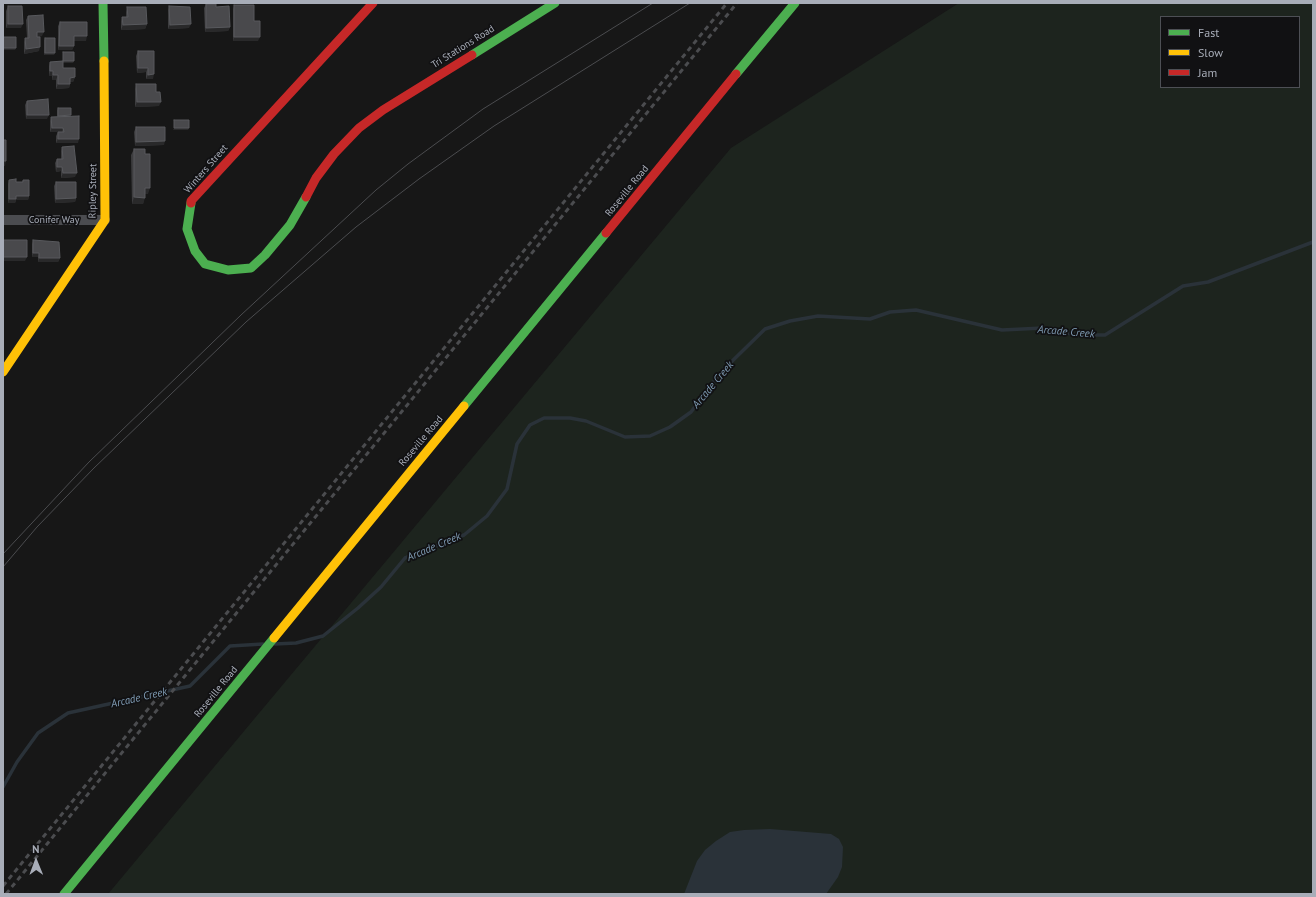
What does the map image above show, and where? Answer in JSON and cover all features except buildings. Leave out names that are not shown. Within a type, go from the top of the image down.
[{"type":"street","name":"Ripley Street","points":[[3,372],[105,220],[103,3]]},
{"type":"street","name":"Winters Street","points":[[372,3],[191,202],[187,229],[195,251],[205,264],[228,270],[251,268],[265,256],[290,225],[316,178],[334,154],[359,128],[383,110]]},
{"type":"street","name":"Tri Stations Road","points":[[383,110],[555,3]]},
{"type":"street","name":"Roseville Road","points":[[64,894],[795,3]]},
{"type":"street","name":"Conifer Way","points":[[3,220],[105,220]]},
{"type":"shaded area","points":[[959,3],[1313,3],[1313,894],[108,894],[731,148]]},
{"type":"shaded area","points":[[770,829],[831,834],[839,839],[843,847],[842,867],[838,877],[826,894],[684,894],[697,861],[705,850],[716,841],[730,832]]},
{"type":"waterway","name":"Arcade Creek","points":[[275,644],[296,643],[323,636],[381,587],[405,558],[464,535],[487,516],[507,489],[517,444],[530,425],[544,418],[570,418],[586,421],[625,437],[650,436],[670,427],[691,412],[721,372],[765,329],[790,321],[818,316],[870,319],[890,312],[916,310],[1002,330],[1043,328],[1077,335],[1105,335],[1183,286],[1208,282],[1313,242]]},
{"type":"waterway","name":"Arcade Creek","points":[[3,787],[17,762],[38,733],[68,713],[190,686],[230,646],[263,644]]},
{"type":"tram line","points":[[3,554],[89,462],[241,315],[376,190],[408,164],[483,109],[653,3]]},
{"type":"tram line","points":[[3,567],[37,527],[94,468],[246,322],[356,227],[419,179],[494,126],[690,3]]},
{"type":"railway","points":[[3,886],[727,3]]},
{"type":"railway","points":[[6,894],[737,3]]},
{"type":"traffic: fast","points":[[103,3],[104,61]]},
{"type":"traffic: fast","points":[[472,55],[555,3]]},
{"type":"traffic: fast","points":[[736,74],[795,3]]},
{"type":"traffic: fast","points":[[191,203],[187,229],[195,251],[205,264],[228,270],[251,268],[265,255],[290,225],[306,197]]},
{"type":"traffic: fast","points":[[464,406],[606,233]]},
{"type":"traffic: fast","points":[[64,894],[274,638]]},
{"type":"traffic: slow","points":[[3,372],[105,220],[104,61]]},
{"type":"traffic: slow","points":[[274,638],[464,406]]},
{"type":"traffic: jam","points":[[191,203],[191,201],[373,3]]},
{"type":"traffic: jam","points":[[306,197],[316,178],[334,154],[359,128],[383,110],[472,55]]},
{"type":"traffic: jam","points":[[606,233],[736,74]]}]
